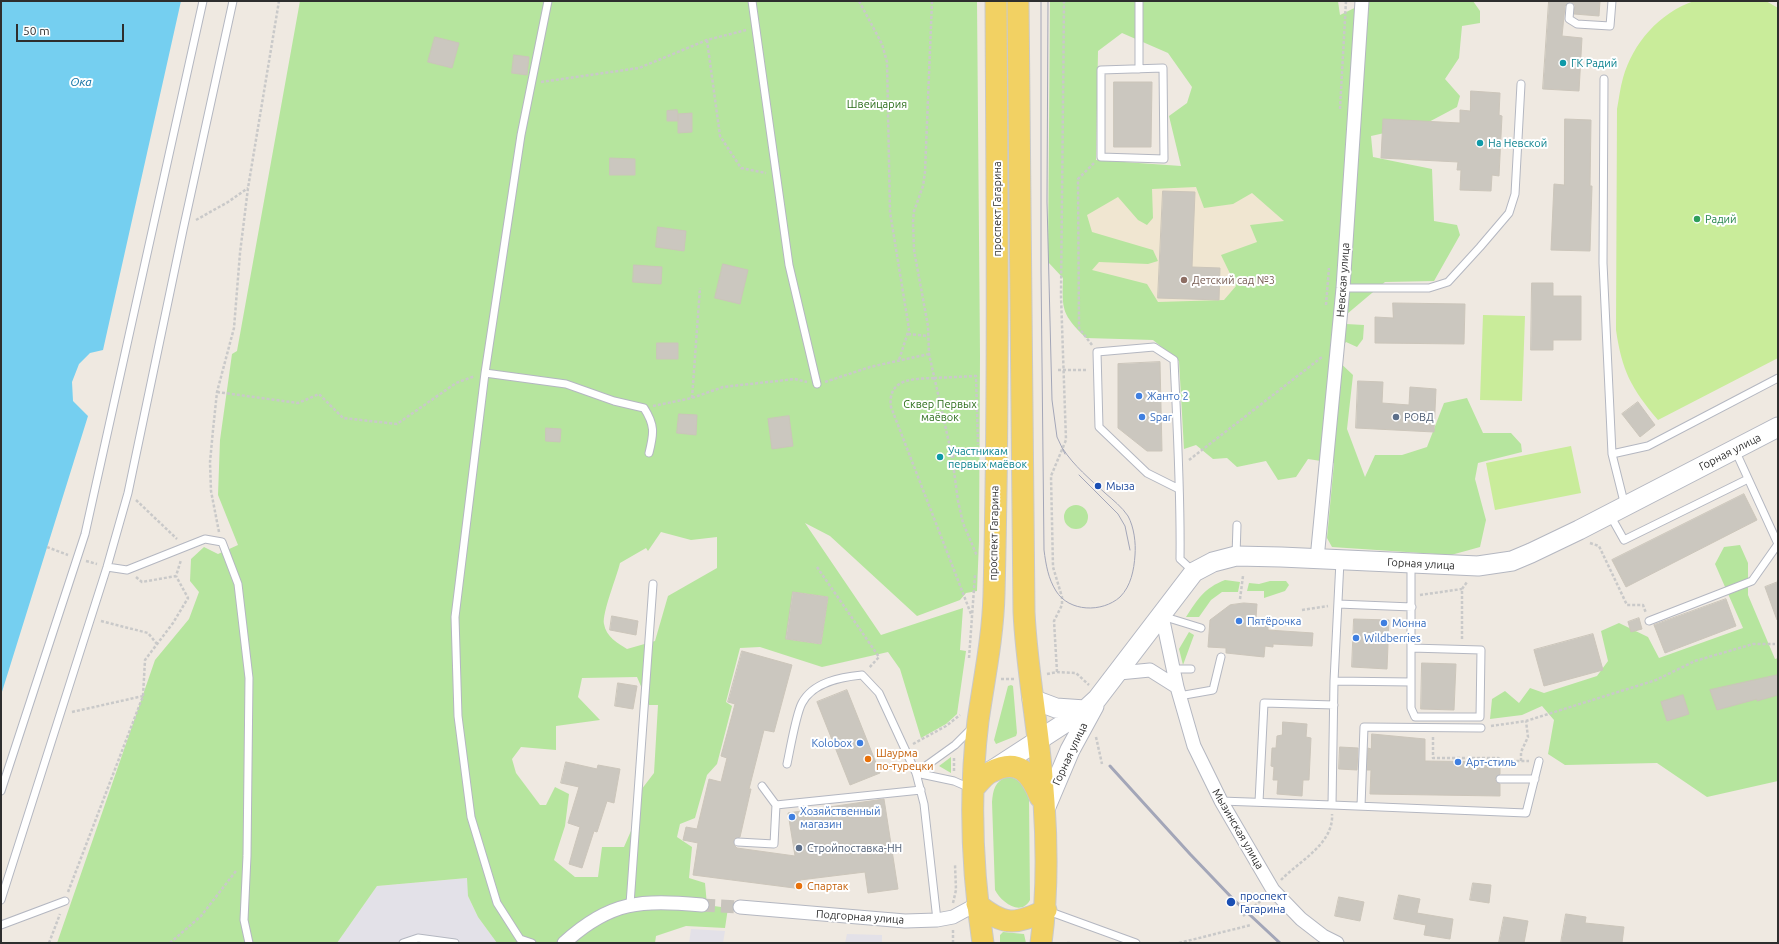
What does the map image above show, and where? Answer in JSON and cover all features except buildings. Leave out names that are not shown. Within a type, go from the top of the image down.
[{"type":"main road","name":"проспект Гагарина","points":[[983,943],[974,882],[973,789],[969,718],[985,678],[994,596],[998,409],[996,1]]},
{"type":"main road","name":"проспект Гагарина","points":[[1018,1],[1024,612],[1026,648],[1045,809],[1046,910],[1041,943]]},
{"type":"main road","name":"Горная улица","points":[[990,772],[1091,704],[1119,673],[1194,572],[1213,562],[1236,556],[1478,566],[1512,561],[1618,510],[1778,428]]},
{"type":"main road","points":[[1032,699],[1056,708],[1091,704]]},
{"type":"main road","name":"Горная улица","points":[[1045,809],[1091,704]]},
{"type":"main road","name":"проспект Гагарина","points":[[990,772],[1012,766],[1023,769],[1035,783],[1045,809]]},
{"type":"main road","points":[[973,789],[990,772]]},
{"type":"main road","points":[[977,904],[991,915],[1006,921],[1025,920],[1046,910]]},
{"type":"street","name":"Невская улица","points":[[1317,559],[1343,288],[1362,1]]},
{"type":"street","name":"Мызинская улица","points":[[1162,616],[1178,692],[1194,746],[1221,801],[1273,890],[1301,919],[1323,936],[1337,943]]},
{"type":"street","points":[[1119,673],[1150,670],[1178,692]]},
{"type":"street","points":[[564,943],[596,917],[630,904],[664,902],[702,905]]},
{"type":"street","name":"Подгорная улица","points":[[740,908],[905,921],[937,920],[953,917],[977,904]]},
{"type":"lane","points":[[1,791],[85,534],[203,1]]},
{"type":"lane","points":[[1,900],[107,567],[128,493],[233,1]]},
{"type":"lane","points":[[532,943],[520,939],[497,903],[471,817],[458,716],[455,617],[485,373],[521,135],[533,83],[548,1]]},
{"type":"lane","points":[[752,1],[789,264],[817,384]]},
{"type":"lane","points":[[1139,1],[1139,69]]},
{"type":"lane","points":[[1570,7],[1569,19],[1577,24],[1610,26],[1612,1]]},
{"type":"lane","points":[[1163,68],[1164,159],[1101,157],[1101,70],[1139,69],[1163,68]]},
{"type":"lane","points":[[1604,79],[1603,263],[1612,454],[1618,510],[1624,540],[1748,479]]},
{"type":"lane","points":[[1343,288],[1429,288],[1448,282],[1480,247],[1509,213],[1516,194],[1521,84]]},
{"type":"lane","points":[[1179,489],[1147,473],[1099,427],[1097,352],[1154,347],[1174,360],[1179,467],[1180,559],[1194,572]]},
{"type":"lane","points":[[485,373],[566,384],[614,401],[644,408],[652,420],[654,437],[649,453]]},
{"type":"lane","points":[[1612,454],[1648,446],[1778,378]]},
{"type":"lane","points":[[1649,621],[1752,581],[1778,544],[1735,450]]},
{"type":"lane","points":[[1236,556],[1237,525]]},
{"type":"lane","points":[[107,567],[127,570],[205,539],[222,542],[238,584],[249,678],[247,856],[244,920],[250,943]]},
{"type":"lane","points":[[1332,805],[1334,681],[1340,560]]},
{"type":"lane","points":[[1411,564],[1412,596],[1411,648],[1411,708],[1415,717],[1480,717],[1481,650],[1411,648]]},
{"type":"lane","points":[[630,904],[653,584]]},
{"type":"lane","points":[[1338,604],[1412,607]]},
{"type":"lane","points":[[1162,616],[1201,628]]},
{"type":"lane","points":[[1178,692],[1213,690],[1221,657]]},
{"type":"lane","points":[[1173,669],[1191,669]]},
{"type":"lane","points":[[787,764],[802,703],[815,688],[840,677],[862,675],[879,693],[916,773],[924,804],[937,920]]},
{"type":"lane","points":[[1334,681],[1411,682]]},
{"type":"lane","points":[[1259,802],[1264,703],[1334,705]]},
{"type":"lane","points":[[916,773],[955,745],[969,718]]},
{"type":"lane","points":[[1361,806],[1364,726],[1481,728]]},
{"type":"lane","points":[[1221,801],[1526,813],[1539,761]]},
{"type":"lane","points":[[916,773],[954,781],[973,789]]},
{"type":"lane","points":[[1500,779],[1535,779]]},
{"type":"lane","points":[[738,842],[774,844],[776,804],[762,786]]},
{"type":"lane","points":[[776,804],[921,790]]},
{"type":"lane","points":[[1,925],[65,901]]},
{"type":"lane","points":[[1046,910],[1136,943]]},
{"type":"lane","points":[[403,943],[418,938],[455,943]]},
{"type":"path","points":[[222,542],[211,491],[210,462],[217,392],[234,328],[248,188],[280,1]]},
{"type":"path","points":[[859,1],[882,44],[886,58],[890,212],[908,319],[908,334],[899,360]]},
{"type":"path","points":[[932,1],[925,172],[923,186],[914,211],[912,234],[928,326],[929,354],[952,456],[958,501],[963,523],[977,556],[978,548]]},
{"type":"path","points":[[1057,672],[1054,621],[1062,605],[1062,597],[1053,567],[1051,476],[1066,440],[1061,296],[1064,1]]},
{"type":"path","points":[[1340,110],[1346,1]]},
{"type":"path","points":[[533,83],[639,68],[707,40],[756,28]]},
{"type":"path","points":[[707,40],[720,136],[741,168],[776,176]]},
{"type":"path","points":[[1097,352],[1079,328],[1078,179],[1101,157]]},
{"type":"path","points":[[183,230],[201,216],[228,202],[248,188]]},
{"type":"path","points":[[1326,311],[1329,265]]},
{"type":"path","points":[[692,398],[700,288]]},
{"type":"path","points":[[908,334],[928,336]]},
{"type":"path","points":[[1321,364],[1323,349]]},
{"type":"path","points":[[644,408],[692,398],[723,387],[795,379],[817,384],[870,366],[929,354]]},
{"type":"path","points":[[1179,467],[1322,356]]},
{"type":"path","points":[[1058,370],[1098,370]]},
{"type":"path","points":[[217,392],[298,403],[319,394],[343,418],[397,424],[456,383],[485,373]]},
{"type":"path","points":[[971,615],[891,407],[892,391],[896,386],[910,379],[976,376],[978,463]]},
{"type":"path","points":[[952,456],[978,455]]},
{"type":"path","points":[[49,943],[142,696],[146,660],[173,623],[188,598],[176,576],[185,546],[128,493]]},
{"type":"path","points":[[1588,542],[1599,546],[1627,605],[1643,605],[1649,621]]},
{"type":"path","points":[[1462,650],[1462,589],[1478,566]]},
{"type":"path","points":[[818,568],[879,657],[862,675]]},
{"type":"path","points":[[127,570],[142,582],[176,576]]},
{"type":"path","points":[[1240,599],[1243,576]]},
{"type":"path","points":[[1412,596],[1462,589]]},
{"type":"path","points":[[1302,610],[1338,604]]},
{"type":"path","points":[[91,618],[148,633],[157,644]]},
{"type":"path","points":[[1481,728],[1526,721],[1656,680],[1695,661],[1753,644],[1775,644]]},
{"type":"path","points":[[60,715],[142,696]]},
{"type":"path","points":[[905,748],[969,718]]},
{"type":"path","points":[[1522,761],[1521,752],[1528,737],[1526,721]]},
{"type":"path","points":[[1433,734],[1433,758],[1498,758],[1505,761],[1539,761]]},
{"type":"path","points":[[1096,736],[1102,764]]},
{"type":"path","points":[[1273,890],[1286,875],[1318,847],[1333,823],[1332,805]]},
{"type":"path","points":[[170,943],[201,916],[247,856]]},
{"type":"path","points":[[1243,916],[1253,906]]},
{"type":"path","points":[[1179,943],[1251,925]]},
{"type":"shaded area","name":"Детский сад №3","points":[[1282,178],[1287,326],[1084,329],[1081,179]]},
{"type":"shaded area","points":[[468,878],[468,896],[478,917],[497,943],[337,943],[377,886]]},
{"type":"shaded area","points":[[691,929],[725,931],[723,943],[689,943]]},
{"type":"shaded area","points":[[847,934],[882,935],[882,943],[845,943]]},
{"type":"green space","points":[[300,1],[977,1],[980,356],[979,541],[977,591],[966,593],[960,600],[917,616],[830,536],[805,523],[881,635],[963,608],[960,650],[966,651],[957,714],[946,724],[921,738],[900,669],[888,652],[822,667],[760,647],[740,648],[726,702],[732,706],[717,764],[707,775],[695,818],[680,824],[677,837],[692,847],[689,878],[705,883],[707,905],[728,908],[725,928],[686,926],[656,936],[655,943],[497,943],[478,917],[468,896],[467,878],[377,886],[337,943],[57,943],[155,660],[189,619],[199,592],[190,581],[191,559],[204,547],[218,554],[238,545],[218,495],[220,440],[232,354],[237,351]],"holes":[[[661,532],[691,540],[717,537],[717,568],[668,596],[655,641],[627,649],[613,639],[605,629],[604,619],[607,603],[620,563],[646,548],[648,551]],[[793,592],[828,597],[821,644],[786,639]],[[637,677],[649,705],[658,705],[654,773],[638,794],[637,817],[624,847],[602,847],[598,877],[575,877],[554,860],[565,826],[569,794],[555,787],[546,805],[540,805],[516,773],[512,759],[521,747],[556,750],[556,726],[600,720],[578,697],[582,678]]]},
{"type":"green space","points":[[1050,1],[1338,1],[1340,15],[1369,1],[1473,1],[1480,11],[1480,23],[1462,26],[1459,58],[1445,79],[1460,96],[1457,107],[1425,124],[1371,136],[1373,157],[1432,169],[1434,221],[1457,225],[1460,235],[1434,281],[1385,282],[1347,314],[1346,324],[1364,325],[1363,339],[1357,347],[1346,342],[1334,357],[1353,375],[1347,429],[1365,477],[1375,455],[1402,455],[1427,447],[1444,403],[1467,398],[1483,433],[1511,433],[1521,444],[1522,452],[1478,463],[1475,479],[1486,520],[1480,547],[1451,555],[1332,547],[1327,538],[1334,463],[1308,459],[1296,477],[1278,480],[1266,461],[1237,467],[1227,458],[1213,459],[1196,445],[1184,449],[1179,361],[1153,340],[1086,338],[1072,323],[1065,311],[1063,298],[1063,278],[1048,262]],"holes":[[[1122,33],[1168,53],[1192,87],[1187,103],[1169,116],[1181,166],[1096,160],[1098,51]],[[1196,187],[1204,208],[1233,204],[1252,193],[1284,221],[1250,225],[1257,242],[1221,255],[1236,286],[1224,300],[1158,302],[1147,284],[1092,270],[1099,262],[1148,264],[1158,261],[1153,250],[1092,232],[1087,215],[1118,197],[1138,220],[1147,225],[1153,218],[1152,189]]]},
{"type":"green space","name":"Радий","points":[[1694,1],[1766,1],[1778,8],[1778,358],[1658,420],[1634,388],[1629,378],[1621,357],[1616,330],[1617,109],[1627,65],[1641,41],[1659,21],[1681,6]]},
{"type":"green space","points":[[1483,315],[1525,316],[1522,401],[1480,400]]},
{"type":"green space","points":[[1571,446],[1581,493],[1495,510],[1486,463]]},
{"type":"green space","points":[[1076,505],[1085,508],[1088,517],[1085,526],[1076,529],[1067,526],[1064,517],[1067,508]]},
{"type":"green space","points":[[1740,545],[1748,563],[1748,595],[1775,659],[1778,658],[1778,781],[1707,797],[1657,763],[1565,765],[1548,754],[1554,720],[1542,706],[1522,715],[1490,719],[1492,699],[1505,691],[1519,703],[1530,688],[1544,693],[1597,676],[1608,661],[1601,631],[1619,623],[1648,637],[1659,658],[1743,628],[1715,564],[1724,547]]},
{"type":"green space","points":[[1225,580],[1240,582],[1238,592],[1222,592],[1211,600],[1199,617],[1186,617],[1198,599],[1207,590]]},
{"type":"green space","points":[[1270,581],[1286,581],[1289,585],[1285,591],[1264,598],[1264,591],[1247,591],[1249,583],[1259,584]]},
{"type":"green space","points":[[1189,632],[1194,635],[1183,665],[1179,649]]},
{"type":"green space","points":[[1008,686],[1013,686],[1017,733],[1016,736],[996,744],[994,740]]},
{"type":"green space","points":[[951,757],[951,773],[939,766]]},
{"type":"green space","points":[[1007,777],[1016,779],[1022,784],[1029,799],[1030,900],[1022,907],[1011,906],[1006,903],[995,890],[992,798],[995,786]]},
{"type":"green space","points":[[1003,932],[1024,934],[1026,943],[1000,943],[1000,935]]},
{"type":"water","name":"Ока","points":[[1,1],[181,1],[103,350],[90,353],[79,364],[72,382],[73,401],[88,416],[1,695]]},
{"type":"tunnel","points":[[702,905],[740,907]]},
{"type":"tram line","points":[[1041,1],[1041,270],[1044,550],[1049,576],[1056,591],[1062,598],[1069,603],[1086,608],[1104,606],[1120,597],[1124,593],[1129,583],[1133,572],[1135,555],[1133,530],[1130,520],[1123,510],[1082,472],[1063,449]]},
{"type":"tram line","points":[[1048,1],[1047,202],[1052,400],[1057,437],[1065,454]]},
{"type":"tram line","points":[[1079,475],[1118,514],[1125,526],[1130,550]]},
{"type":"railway","points":[[1110,766],[1234,900],[1280,943]]},
{"type":"place","name":"ГК Радий","points":[[1563,63]]},
{"type":"place","name":"На Невской","points":[[1480,143]]},
{"type":"place","name":"Радий","points":[[1697,219]]},
{"type":"place","name":"Детский сад №3","points":[[1184,280]]},
{"type":"place","name":"Жанто 2","points":[[1139,396]]},
{"type":"place","name":"Spar","points":[[1142,417]]},
{"type":"place","name":"РОВД","points":[[1396,417]]},
{"type":"place","name":"Участникам первых маёвок","points":[[940,457]]},
{"type":"place","name":"Мыза","points":[[1098,486]]},
{"type":"place","name":"Пятёрочка","points":[[1239,621]]},
{"type":"place","name":"Монна","points":[[1384,623]]},
{"type":"place","name":"Wildberries","points":[[1356,638]]},
{"type":"place","name":"Kolobox","points":[[860,743]]},
{"type":"place","name":"Шаурма по-турецки","points":[[868,759]]},
{"type":"place","name":"Арт-стиль","points":[[1458,762]]},
{"type":"place","name":"Хозяйственный магазин","points":[[792,817]]},
{"type":"place","name":"Стройпоставка-НН","points":[[799,848]]},
{"type":"place","name":"Спартак","points":[[799,886]]},
{"type":"place","name":"проспект Гагарина","points":[[1231,902]]},
{"type":"park label","name":"Швейцария","points":[[877,104]]},
{"type":"park label","name":"Сквер Первых маёвок","points":[[940,410]]}]
